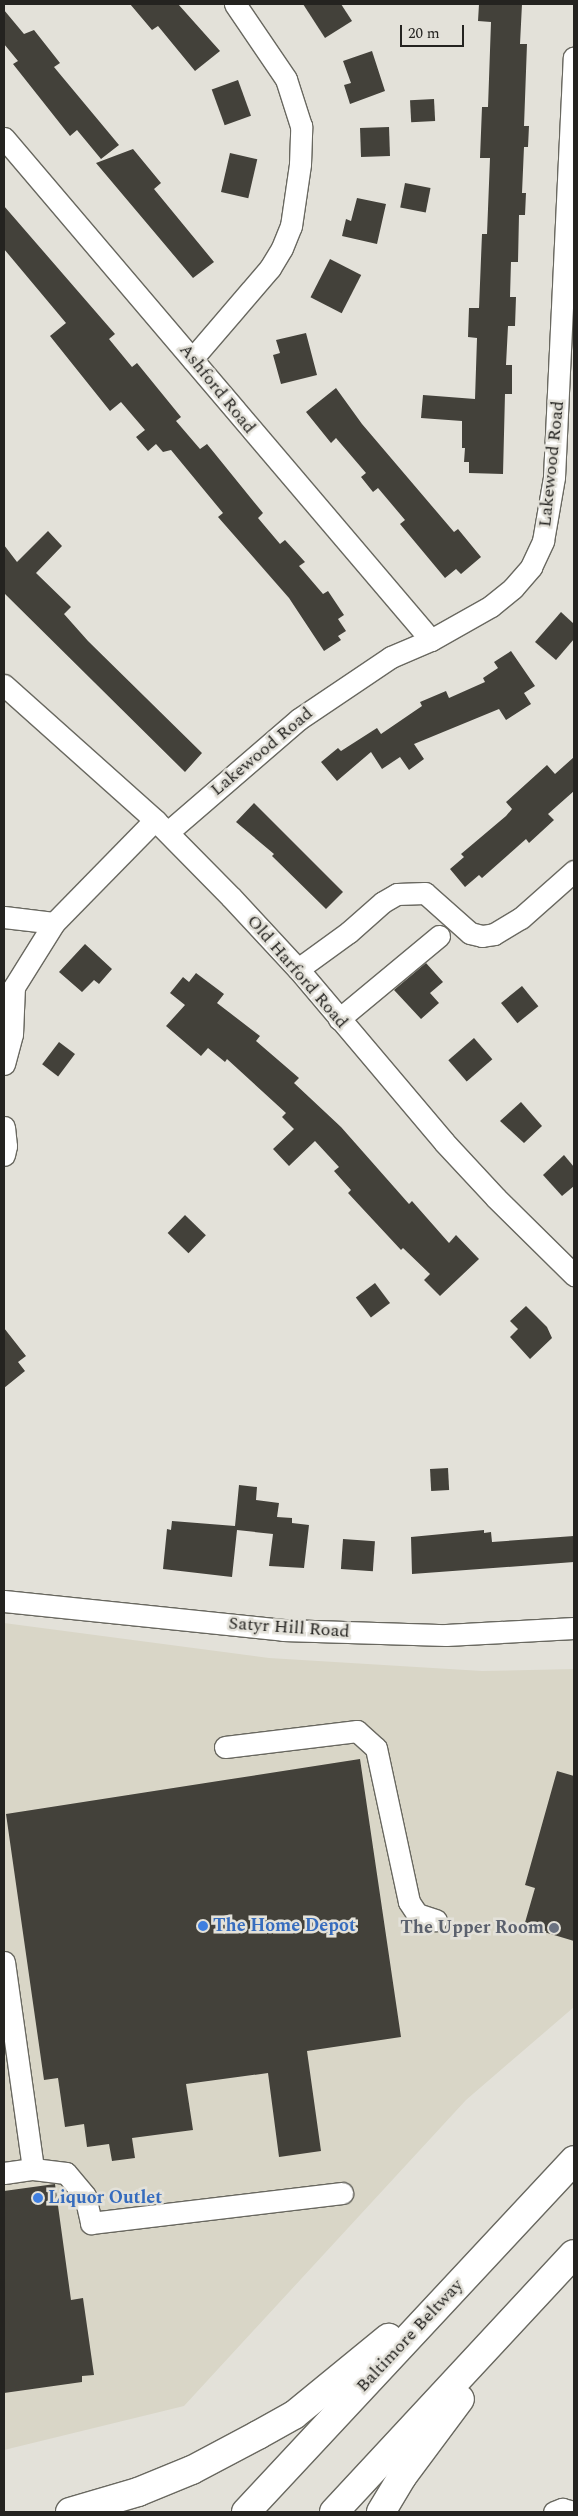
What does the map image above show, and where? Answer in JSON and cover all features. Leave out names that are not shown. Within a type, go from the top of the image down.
[{"type":"highway","name":"Baltimore Beltway","points":[[246,2512],[574,2160]]},
{"type":"highway","points":[[334,2512],[574,2254]]},
{"type":"highway","points":[[70,2512],[138,2492],[192,2470],[294,2414],[470,2270]]},
{"type":"highway","points":[[380,2512],[402,2477],[537,2294]]},
{"type":"street","points":[[192,359],[270,268],[282,248],[292,219],[300,164],[301,126],[286,79],[235,4]]},
{"type":"street","name":"Lakewood Road","points":[[9,987],[54,923],[162,826],[299,719],[391,657],[431,640],[491,606],[513,588],[531,567],[545,533],[554,478],[574,56]]},
{"type":"street","name":"Ashford Road","points":[[4,138],[431,640]]},
{"type":"street","name":"Old Harford Road","points":[[4,685],[162,826],[298,969],[339,1019],[496,1198],[574,1275]]},
{"type":"street","points":[[298,969],[349,932],[383,902],[397,894],[425,893],[470,933],[482,936],[494,934],[521,918],[574,871]]},
{"type":"street","points":[[4,916],[54,923]]},
{"type":"street","points":[[339,1019],[439,936]]},
{"type":"street","points":[[4,1064],[12,1034],[9,987]]},
{"type":"street","points":[[4,1127],[6,1146],[4,1156]]},
{"type":"street","name":"Satyr Hill Road","points":[[4,1601],[293,1631],[446,1635],[574,1628]]},
{"type":"street","points":[[225,1747],[356,1731],[376,1748],[409,1902],[417,1914],[436,1920]]},
{"type":"street","points":[[4,1962],[34,2169]]},
{"type":"street","points":[[4,2173],[34,2169],[66,2173],[85,2196],[91,2223],[342,2194]]},
{"type":"street","points":[[554,2512],[562,2509],[574,2512]]},
{"type":"shaded area","points":[[4,1623],[269,1658],[482,1671],[574,1669],[574,2007],[466,2100],[184,2406],[4,2450]]},
{"type":"building","points":[[130,4],[178,4],[220,51],[195,71],[158,26],[152,30]]},
{"type":"building","points":[[303,4],[341,4],[352,21],[325,38]]},
{"type":"building","points":[[479,4],[522,4],[520,44],[527,44],[524,126],[529,126],[528,147],[524,147],[522,193],[526,193],[525,215],[519,215],[518,262],[511,262],[510,297],[516,297],[515,326],[508,326],[506,365],[512,365],[512,394],[505,394],[503,474],[469,473],[469,462],[464,462],[465,448],[462,448],[462,421],[421,418],[423,395],[475,399],[477,338],[468,337],[469,308],[479,308],[482,234],[487,234],[490,158],[480,158],[482,107],[488,107],[491,22],[478,21]]},
{"type":"building","points":[[4,10],[24,34],[34,30],[60,63],[54,67],[119,145],[101,159],[77,130],[70,136],[13,64],[18,61],[4,44]]},
{"type":"building","points":[[372,51],[385,91],[350,104],[344,85],[351,83],[343,61]]},
{"type":"building","points":[[238,80],[251,116],[225,125],[212,90]]},
{"type":"building","points":[[434,99],[435,121],[411,122],[410,100]]},
{"type":"building","points":[[389,127],[390,156],[361,157],[360,128]]},
{"type":"building","points":[[133,149],[161,183],[154,189],[214,262],[193,278],[96,163]]},
{"type":"building","points":[[230,153],[257,159],[248,198],[221,192]]},
{"type":"building","points":[[405,183],[431,188],[426,213],[400,208]]},
{"type":"building","points":[[357,198],[386,204],[377,244],[342,236],[346,219],[351,221]]},
{"type":"building","points":[[4,206],[115,334],[109,339],[132,367],[137,363],[181,417],[176,421],[200,449],[207,444],[263,513],[258,518],[280,544],[285,540],[305,562],[299,566],[323,594],[328,591],[344,615],[338,619],[346,631],[338,636],[341,640],[324,651],[289,598],[218,517],[223,513],[171,450],[163,452],[156,444],[148,451],[136,437],[145,430],[121,402],[110,411],[50,336],[66,323],[4,249]]},
{"type":"building","points":[[330,259],[361,275],[342,313],[310,297]]},
{"type":"building","points":[[306,333],[317,375],[281,384],[273,355],[280,353],[276,340]]},
{"type":"building","points":[[336,388],[362,424],[454,532],[458,529],[481,557],[461,574],[456,569],[445,578],[400,524],[405,520],[378,488],[373,492],[361,477],[366,473],[336,438],[331,443],[306,412]]},
{"type":"building","points":[[48,531],[62,546],[36,573],[71,607],[64,614],[88,641],[202,753],[185,772],[4,593],[4,545],[17,562]]},
{"type":"building","points":[[561,612],[574,624],[574,639],[556,660],[535,642]]},
{"type":"building","points":[[511,651],[535,686],[524,693],[531,704],[506,720],[499,709],[414,744],[424,759],[409,770],[400,757],[382,769],[371,752],[337,781],[321,762],[338,748],[341,751],[377,728],[381,734],[422,706],[420,702],[446,691],[449,698],[485,682],[483,678],[498,668],[494,662]]},
{"type":"building","points":[[574,757],[574,791],[548,814],[554,820],[529,843],[526,839],[482,878],[479,875],[465,887],[450,869],[464,857],[461,854],[506,816],[512,809],[506,802],[547,765],[555,774]]},
{"type":"building","points":[[254,803],[343,892],[326,909],[272,856],[274,854],[236,822]]},
{"type":"building","points":[[85,944],[112,969],[99,984],[94,980],[82,992],[59,972]]},
{"type":"building","points":[[426,963],[443,982],[430,993],[439,1003],[421,1019],[394,990]]},
{"type":"building","points":[[196,973],[224,994],[217,1003],[260,1036],[256,1041],[299,1078],[294,1083],[341,1127],[409,1204],[412,1201],[449,1243],[456,1235],[479,1259],[440,1296],[424,1280],[430,1274],[403,1248],[401,1250],[348,1193],[351,1190],[334,1171],[339,1167],[315,1141],[289,1166],[273,1149],[294,1129],[282,1117],[286,1113],[227,1059],[225,1062],[208,1048],[201,1056],[166,1026],[185,1005],[170,993],[183,977],[189,982]]},
{"type":"building","points":[[522,986],[538,1006],[517,1023],[501,1003]]},
{"type":"building","points":[[474,1038],[492,1059],[467,1081],[448,1060]]},
{"type":"building","points":[[59,1042],[75,1054],[58,1076],[42,1064]]},
{"type":"building","points":[[521,1102],[542,1126],[524,1143],[500,1121]]},
{"type":"building","points":[[564,1155],[574,1167],[574,1186],[562,1196],[543,1175]]},
{"type":"building","points":[[185,1215],[206,1235],[188,1253],[168,1233]]},
{"type":"building","points":[[375,1283],[390,1303],[371,1317],[356,1297]]},
{"type":"building","points":[[526,1306],[547,1327],[552,1338],[530,1359],[510,1337],[518,1329],[510,1321]]},
{"type":"building","points":[[4,1328],[26,1356],[18,1362],[25,1371],[4,1388]]},
{"type":"building","points":[[448,1468],[449,1490],[431,1491],[430,1469]]},
{"type":"building","points":[[239,1485],[257,1487],[256,1500],[279,1503],[277,1517],[292,1518],[292,1523],[309,1525],[304,1568],[269,1566],[273,1534],[237,1530],[232,1577],[163,1569],[167,1529],[171,1530],[172,1521],[235,1526]]},
{"type":"building","points":[[484,1530],[484,1533],[491,1532],[492,1542],[574,1536],[574,1562],[412,1574],[411,1537]]},
{"type":"building","points":[[343,1539],[375,1541],[373,1571],[341,1569]]},
{"type":"building","name":"The Home Depot","points":[[360,1759],[401,2037],[307,2051],[321,2151],[279,2157],[268,2073],[186,2084],[193,2130],[132,2138],[135,2158],[112,2161],[109,2144],[87,2147],[84,2124],[65,2127],[58,2078],[44,2080],[6,1814]]},
{"type":"building","points":[[557,1771],[574,1776],[574,1941],[524,1926],[535,1888],[525,1885]]},
{"type":"building","points":[[55,2184],[71,2300],[83,2298],[94,2375],[82,2376],[82,2382],[4,2393],[4,2191]]},
{"type":"place","name":"The Home Depot","points":[[203,1926]]},
{"type":"place","name":"The Upper Room","points":[[554,1928]]},
{"type":"place","name":"Liquor Outlet","points":[[38,2198]]}]
